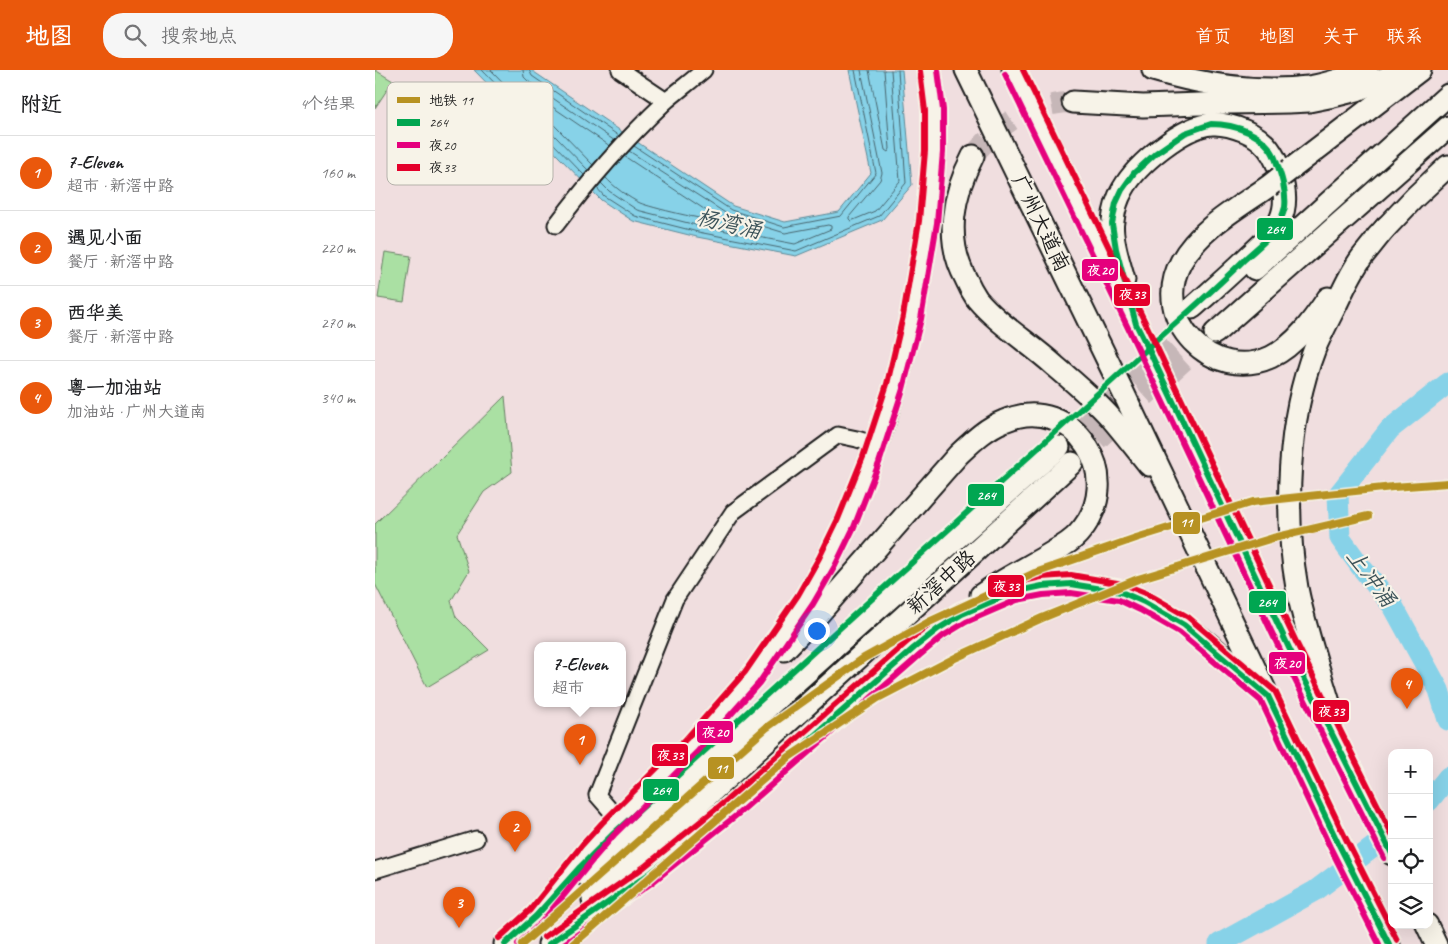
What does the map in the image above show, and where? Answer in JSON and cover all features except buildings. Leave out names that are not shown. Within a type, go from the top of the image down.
[{"type":"highway","points":[[693,745],[752,677],[805,600],[827,562],[846,522],[871,460],[895,386],[911,318],[928,222],[934,151],[934,110],[929,70]]},
{"type":"highway","name":"广州大道南","points":[[966,70],[1338,843],[1389,944]]},
{"type":"highway","name":"广州大道南","points":[[1013,70],[1289,648],[1388,846]]},
{"type":"highway","points":[[1153,70],[1211,84],[1245,88],[1277,88],[1309,86],[1370,70]]},
{"type":"highway","points":[[1073,102],[1143,106],[1309,101],[1357,90],[1405,70]]},
{"type":"highway","points":[[1420,70],[1269,186],[1212,226],[1192,245],[1175,279],[1173,297],[1175,312],[1186,335],[1204,351],[1223,361],[1248,363],[1270,357],[1294,341],[1361,254],[1415,197],[1448,166]]},
{"type":"highway","points":[[1203,320],[1448,95]]},
{"type":"highway","points":[[1135,324],[1116,249],[1112,224],[1116,203],[1122,190],[1134,173],[1156,153],[1174,140],[1197,128],[1211,124],[1224,124],[1252,134],[1266,144],[1274,156],[1285,188],[1285,205],[1281,219],[1273,232],[1259,247],[1203,320]]},
{"type":"highway","points":[[1203,320],[1448,127]]},
{"type":"highway","points":[[973,156],[959,186],[955,204],[953,237],[955,252],[961,270],[976,297],[997,318],[1055,365],[1097,404],[1129,440],[1172,495]]},
{"type":"highway","points":[[1346,760],[1297,588],[1289,502],[1290,465],[1304,383],[1315,349],[1345,286],[1361,258],[1386,227]]},
{"type":"highway","points":[[536,916],[587,851],[750,687],[816,617],[971,442],[1005,420],[1029,415],[1058,420],[1070,428],[1079,436],[1093,455],[1099,480],[1099,493],[1094,509],[1078,535],[984,593],[914,648]]},
{"type":"highway","name":"新滘中路","points":[[505,944],[737,734],[1061,449],[555,942]]},
{"type":"highway","points":[[555,942],[649,874],[733,807],[938,629],[961,614],[1014,592],[1042,586],[1071,584],[1121,592],[1144,602],[1184,625],[1268,696]]},
{"type":"highway","points":[[1429,929],[1436,944]]},
{"type":"street","points":[[620,70],[667,101]]},
{"type":"street","points":[[556,224],[577,197],[634,133],[703,70]]},
{"type":"street","points":[[618,818],[597,795],[675,599],[733,512],[838,435],[876,445]]},
{"type":"street","points":[[375,870],[476,839]]},
{"type":"green space","points":[[375,70],[393,81],[387,82],[387,90],[375,108]]},
{"type":"green space","points":[[385,252],[411,256],[404,302],[378,298]]},
{"type":"green space","points":[[505,396],[512,472],[484,492],[457,534],[469,571],[451,601],[456,617],[489,650],[427,687],[375,584],[375,524]]},
{"type":"water","points":[[474,70],[531,70],[549,82],[486,82]]},
{"type":"water","name":"杨湾涌","points":[[849,70],[902,70],[912,185],[882,220],[796,256],[697,237],[633,221],[601,200],[553,151],[553,85],[733,206],[785,222],[839,212],[871,173]]},
{"type":"waterway","name":"上冲涌","points":[[1448,383],[1390,429],[1338,495],[1340,538],[1393,606],[1439,690],[1448,720]]},
{"type":"waterway","name":"上冲涌","points":[[1433,796],[1448,777]]},
{"type":"waterway","name":"上冲涌","points":[[1219,944],[1315,891],[1388,836]]},
{"type":"tunnel","points":[[973,156],[995,133],[1017,117],[1042,107],[1073,102]]},
{"type":"tunnel","points":[[1061,446],[1202,318]]},
{"type":"tunnel","points":[[1074,461],[1212,335]]},
{"type":"metro line","name":"11","points":[[522,944],[766,728],[864,658],[929,622],[1035,573],[1136,538],[1253,502],[1448,483]]},
{"type":"metro line","name":"11","points":[[573,944],[789,757],[878,698],[957,657],[1042,618],[1138,579],[1273,538],[1368,516]]},
{"type":"transit line","name":"夜20","points":[[518,944],[542,922],[614,835],[698,751],[759,683],[813,604],[835,566],[854,527],[879,463],[903,389],[921,319],[937,223],[943,152],[943,110],[938,70]]},
{"type":"transit line","name":"夜33","points":[[1023,70],[1297,644],[1388,826]]},
{"type":"transit line","name":"夜33","points":[[499,938],[530,910],[582,845],[686,739],[745,672],[798,595],[838,519],[863,457],[887,384],[903,316],[919,221],[925,151],[925,111],[920,71]]},
{"type":"transit line","name":"夜20","points":[[1005,74],[1128,328],[1281,652],[1384,858]]},
{"type":"transit line","name":"264","points":[[1211,124],[1239,128],[1257,137],[1271,150],[1283,182],[1285,207],[1278,225],[1267,239],[1148,348],[1136,324],[1116,249],[1112,224],[1116,203],[1122,190],[1134,173],[1156,153],[1185,133],[1211,124]]},
{"type":"transit line","name":"264","points":[[505,944],[536,916],[612,835],[1148,348]]},
{"type":"transit line","name":"264","points":[[1148,348],[1289,648],[1388,846]]},
{"type":"transit line","name":"夜33","points":[[544,937],[644,867],[727,800],[908,641],[933,622],[958,606],[1011,584],[1041,577],[1071,575],[1123,584],[1148,594],[1188,617],[1275,691],[1397,940]]},
{"type":"transit line","name":"264","points":[[549,944],[649,874],[733,807],[938,629],[962,614],[1014,592],[1042,586],[1071,584],[1121,592],[1144,602],[1184,625],[1268,696],[1338,843],[1389,944]]},
{"type":"transit line","name":"夜20","points":[[564,944],[654,881],[738,814],[943,636],[966,622],[1017,600],[1043,595],[1071,593],[1119,600],[1179,632],[1261,701],[1330,847],[1379,944]]},
{"type":"place","name":"粤一加油站","points":[[1407,709]]},
{"type":"place","name":"7-Eleven","points":[[580,765]]},
{"type":"place","name":"遇见小面","points":[[515,852]]},
{"type":"place","name":"西华美","points":[[459,928]]}]
